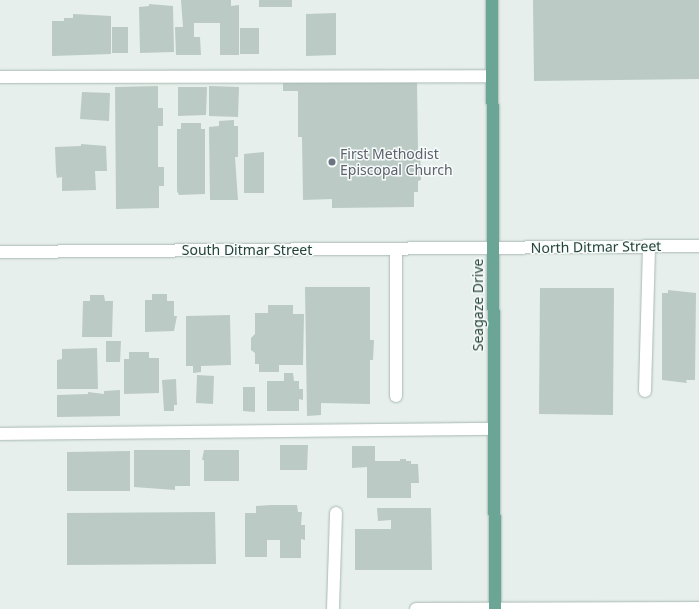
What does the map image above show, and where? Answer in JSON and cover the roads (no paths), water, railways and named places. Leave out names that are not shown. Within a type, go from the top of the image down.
[{"type":"main road","name":"Seagaze Drive","points":[[492,0],[495,608]]},
{"type":"street","points":[[0,77],[492,76]]},
{"type":"street","name":"North Ditmar Street","points":[[493,249],[699,246]]},
{"type":"street","points":[[645,391],[648,247]]},
{"type":"street","points":[[396,249],[396,396]]},
{"type":"street","name":"South Ditmar Street","points":[[0,252],[493,249]]},
{"type":"street","points":[[0,434],[494,429]]},
{"type":"street","points":[[333,609],[336,513]]},
{"type":"street","points":[[416,609],[699,608]]},
{"type":"place","name":"First Methodist Episcopal Church","points":[[332,162]]}]
